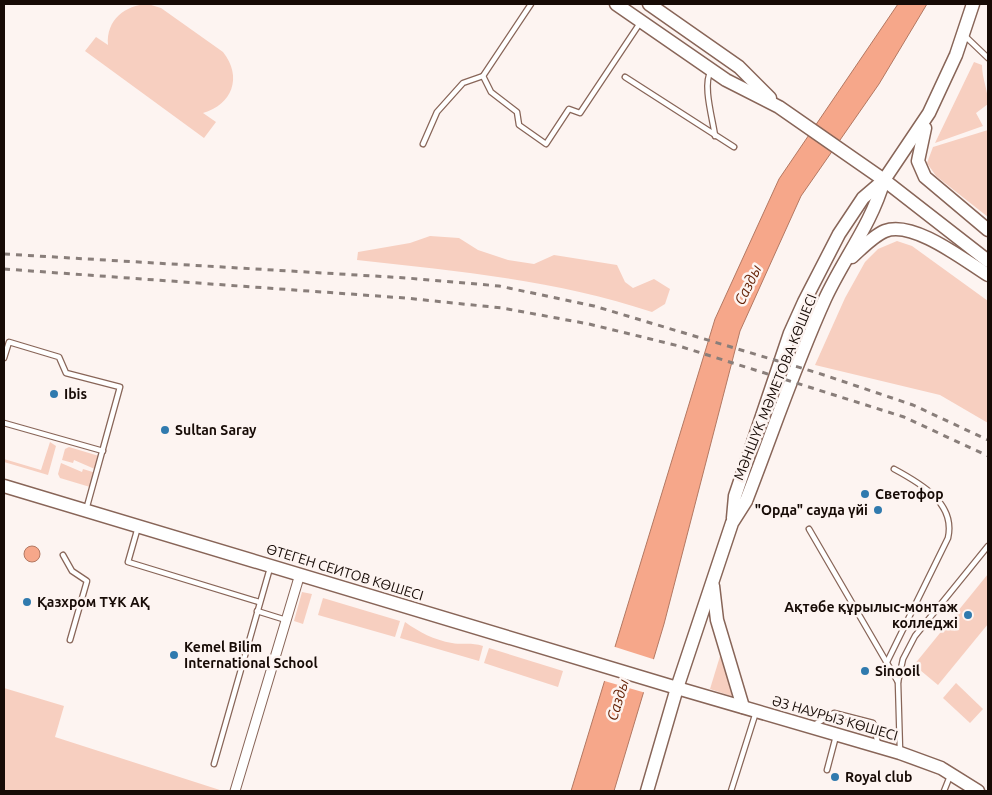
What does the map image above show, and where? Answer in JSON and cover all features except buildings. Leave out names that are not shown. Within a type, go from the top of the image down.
[{"type":"main road","points":[[616,4],[726,80],[779,107],[808,127],[884,180],[988,261]]},
{"type":"main road","points":[[650,4],[739,67],[779,107]]},
{"type":"main road","name":"МӘНШҮК МӘМЕТОВА КӨШЕСІ","points":[[646,791],[677,688],[732,523],[735,496],[790,333],[839,234],[863,198],[884,180],[929,114],[964,36],[974,4]]},
{"type":"main road","points":[[929,114],[919,150],[920,169],[925,176],[988,230]]},
{"type":"main road","name":"МӘНШҮК МӘМЕТОВА КӨШЕСІ","points":[[732,523],[746,501],[808,339],[844,264],[876,207],[884,180]]},
{"type":"main road","points":[[844,264],[884,231],[903,229],[922,234],[988,275]]},
{"type":"main road","name":"ӨТЕГЕН СЕИТОВ КӨШЕСІ","points":[[4,486],[677,688]]},
{"type":"main road","points":[[712,581],[717,620],[743,707]]},
{"type":"main road","name":"ӘЗ НАУРЫЗ КӨШЕСІ","points":[[677,688],[900,753],[951,773],[978,791]]},
{"type":"street","points":[[235,791],[300,574]]},
{"type":"lane","points":[[423,144],[437,112],[463,82],[483,76],[531,4]]},
{"type":"lane","points":[[483,76],[491,92],[516,112],[519,125],[546,144],[569,109],[580,113],[641,21]]},
{"type":"lane","points":[[964,36],[988,58]]},
{"type":"lane","points":[[712,70],[708,75],[707,87],[716,136]]},
{"type":"lane","points":[[625,77],[734,147]]},
{"type":"lane","points":[[4,358],[9,342],[59,357],[66,373],[120,387],[86,510]]},
{"type":"lane","points":[[4,423],[103,451]]},
{"type":"lane","points":[[887,662],[948,538],[950,528],[949,517],[940,502],[920,483],[894,469]]},
{"type":"lane","points":[[139,526],[128,562],[259,602]]},
{"type":"lane","points":[[809,529],[898,682]]},
{"type":"lane","points":[[900,753],[898,682],[903,659],[915,636],[988,546]]},
{"type":"lane","points":[[63,555],[72,572],[87,581],[70,640]]},
{"type":"lane","points":[[214,764],[270,565]]},
{"type":"lane","points":[[257,612],[286,620]]},
{"type":"lane","points":[[731,791],[756,711]]},
{"type":"lane","points":[[811,727],[834,713],[873,723],[878,747]]},
{"type":"lane","points":[[827,770],[836,734]]},
{"type":"lane","points":[[944,791],[951,773]]},
{"type":"shaded area","points":[[148,4],[161,8],[223,52],[229,61],[233,80],[231,89],[221,104],[203,113],[216,122],[204,138],[85,51],[96,37],[108,45],[110,28],[114,21],[132,7]]},
{"type":"shaded area","points":[[974,62],[982,65],[987,94],[988,104],[976,113],[983,126],[935,143]]},
{"type":"shaded area","points":[[988,130],[988,217],[936,176],[927,163],[933,147]]},
{"type":"shaded area","points":[[430,236],[459,238],[478,250],[508,260],[534,264],[554,255],[617,265],[625,282],[633,288],[654,279],[670,289],[665,304],[652,312],[616,301],[543,284],[357,260],[358,252],[410,243]]},
{"type":"shaded area","points":[[897,241],[912,246],[988,301],[988,423],[940,395],[815,365],[845,298],[865,262],[878,249]]},
{"type":"shaded area","points":[[50,442],[56,446],[48,475],[4,462],[4,459],[41,470]]},
{"type":"shaded area","points":[[69,447],[99,456],[97,470],[74,460],[73,463],[62,460],[65,449]]},
{"type":"shaded area","points":[[61,463],[82,472],[83,469],[96,473],[90,487],[60,478],[58,474]]},
{"type":"shaded area","points":[[988,574],[988,624],[938,685],[914,665]]},
{"type":"shaded area","points":[[302,592],[312,594],[303,624],[294,621]]},
{"type":"shaded area","points":[[323,598],[400,621],[395,637],[318,615]]},
{"type":"shaded area","points":[[405,622],[439,640],[483,646],[479,661],[400,638]]},
{"type":"shaded area","points":[[489,648],[563,671],[558,687],[484,663]]},
{"type":"shaded area","points":[[721,653],[737,698],[710,689]]},
{"type":"shaded area","points":[[956,683],[983,709],[970,723],[943,698]]},
{"type":"shaded area","points":[[4,688],[64,706],[55,737],[223,791],[4,791]]},
{"type":"shaded area","points":[[843,717],[863,722],[867,728],[838,721]]},
{"type":"water","name":"Сазды","points":[[898,4],[927,4],[879,84],[801,196],[740,331],[664,624],[614,791],[571,791],[715,319],[779,179]]},
{"type":"water","points":[[32,546],[38,548],[40,554],[38,560],[32,562],[26,560],[24,554],[26,548]]},
{"type":"pier","points":[[612,646],[656,660],[646,693],[601,680]]},
{"type":"railway","points":[[4,254],[407,278],[499,286],[594,306],[818,373],[913,405],[988,440]]},
{"type":"railway","points":[[4,269],[405,298],[502,308],[589,324],[679,346],[904,417],[988,456]]},
{"type":"place","name":"Ibis","points":[[54,394]]},
{"type":"place","name":"Sultan Saray","points":[[165,430]]},
{"type":"place","name":"Светофор","points":[[865,494]]},
{"type":"place","name":"\"Орда\" сауда үйі","points":[[878,510]]},
{"type":"place","name":"Қазхром ТҰК АҚ","points":[[27,602]]},
{"type":"place","name":"Ақтөбе құрылыс-монтаж колледжі","points":[[968,615]]},
{"type":"place","name":"Kemel Bilim International School","points":[[174,655]]},
{"type":"place","name":"Sinooil","points":[[865,671]]},
{"type":"place","name":"Royal club","points":[[835,777]]}]
